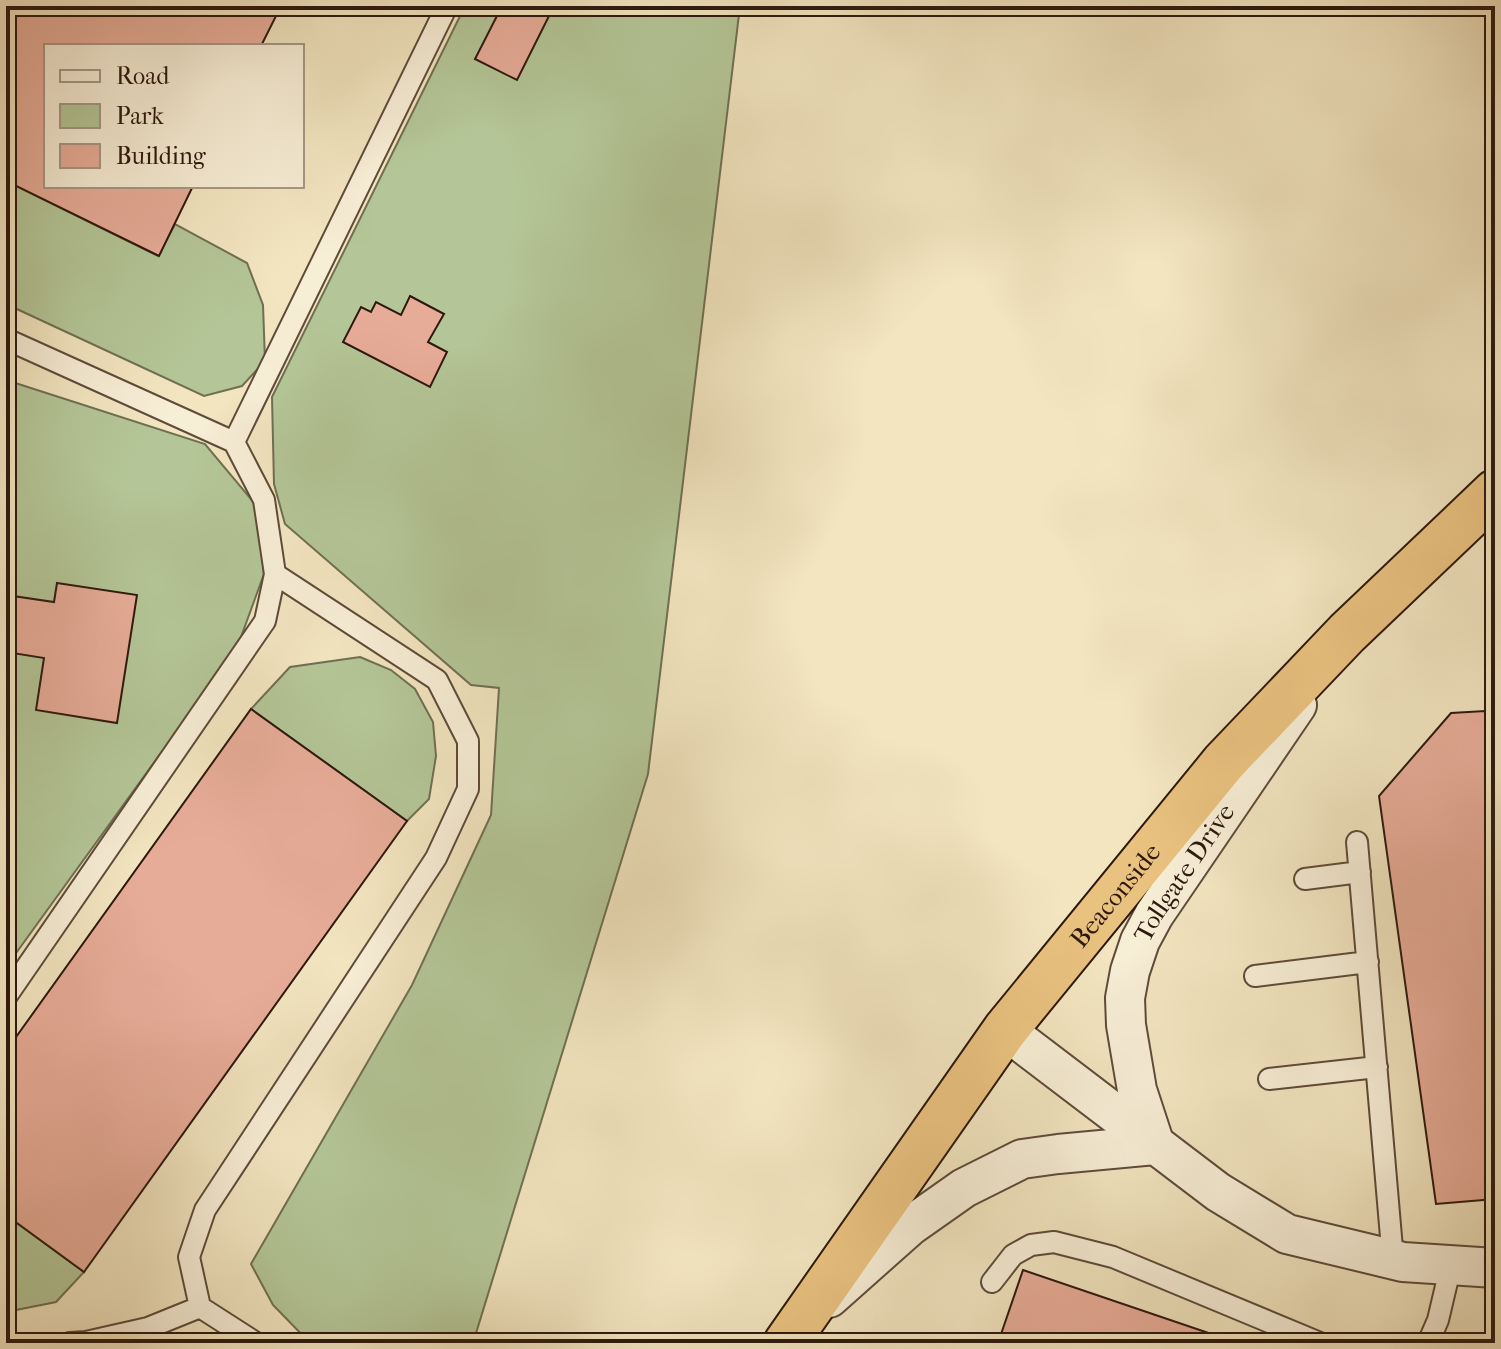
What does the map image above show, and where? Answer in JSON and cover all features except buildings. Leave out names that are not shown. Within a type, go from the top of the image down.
[{"type":"highway","name":"Beaconside","points":[[790,1336],[1005,1030],[1224,762],[1347,633],[1495,492]]},
{"type":"street","name":"Tollgate Drive","points":[[1155,1145],[1137,1090],[1126,1025],[1125,998],[1140,941],[1162,902],[1347,633]]},
{"type":"street","points":[[1005,1030],[1218,1192],[1287,1234],[1403,1262],[1495,1268]]},
{"type":"street","points":[[790,1336],[910,1226],[964,1188],[1022,1159],[1155,1145]]},
{"type":"lane","points":[[234,442],[447,6]]},
{"type":"lane","points":[[6,339],[234,442],[264,500],[275,574],[265,621],[6,997]]},
{"type":"lane","points":[[256,1343],[200,1307],[189,1257],[205,1210],[436,858],[468,789],[468,741],[437,680],[275,574]]},
{"type":"lane","points":[[1357,842],[1393,1260]]},
{"type":"lane","points":[[1305,879],[1360,872]]},
{"type":"lane","points":[[1255,976],[1368,962]]},
{"type":"lane","points":[[1269,1079],[1377,1067]]},
{"type":"lane","points":[[992,1282],[1013,1255],[1031,1245],[1054,1242],[1113,1257],[1274,1334],[1320,1343]]},
{"type":"lane","points":[[1428,1343],[1438,1320],[1451,1265]]},
{"type":"lane","points":[[70,1343],[148,1328],[200,1307]]},
{"type":"green space","points":[[465,6],[740,6],[648,774],[473,1343],[310,1343],[273,1305],[251,1264],[412,985],[491,815],[499,688],[471,685],[285,524],[274,484],[272,397]]},
{"type":"green space","points":[[6,181],[158,256],[175,224],[247,263],[263,305],[265,361],[242,386],[204,396],[6,304]]},
{"type":"green space","points":[[6,380],[205,444],[256,505],[264,574],[237,648],[6,967]]},
{"type":"green space","points":[[360,657],[391,670],[415,689],[433,722],[436,756],[429,799],[407,821],[251,709],[290,667]]},
{"type":"green space","points":[[6,1215],[84,1272],[56,1302],[6,1312]]}]
